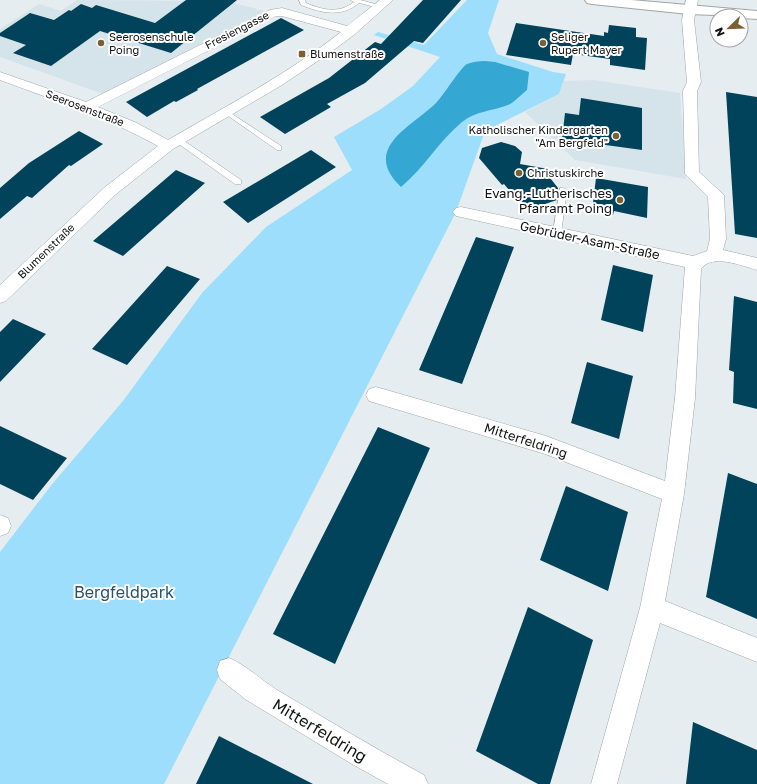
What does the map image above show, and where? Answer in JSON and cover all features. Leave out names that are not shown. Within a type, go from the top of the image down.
[{"type":"street","points":[[592,0],[691,5],[757,15]]},
{"type":"street","name":"Blumenstraße","points":[[0,296],[54,242],[105,196],[173,143],[327,50],[383,3]]},
{"type":"street","points":[[604,784],[652,608],[674,494],[685,398],[693,268],[704,259],[718,239],[716,195],[692,174],[690,90],[694,82],[688,20],[691,5]]},
{"type":"street","name":"Fresiengasse","points":[[87,107],[274,12],[282,12],[350,31]]},
{"type":"street","name":"Seerosenstraße","points":[[0,76],[87,107],[173,143]]},
{"type":"street","name":"Gebrüder-Asam-Straße","points":[[461,212],[557,233],[704,259]]},
{"type":"street","points":[[704,259],[757,264]]},
{"type":"street","name":"Mitterfeldring","points":[[376,395],[546,445],[674,494]]},
{"type":"street","points":[[652,608],[757,650]]},
{"type":"street","name":"Mitterfeldring","points":[[229,670],[254,690],[361,755],[415,784]]},
{"type":"lane","points":[[302,0],[303,4],[333,13],[351,8],[356,1],[383,3]]},
{"type":"lane","points":[[226,112],[279,148]]},
{"type":"lane","points":[[173,143],[238,182]]},
{"type":"lane","points":[[557,233],[564,190]]},
{"type":"shaded area","name":"Seerosenschule Poing","points":[[77,0],[226,1],[265,11],[103,94],[0,57],[0,29],[39,4],[61,11]]},
{"type":"shaded area","points":[[478,61],[495,62],[529,72],[527,90],[508,105],[478,113],[467,118],[453,130],[410,179],[401,187],[390,173],[386,161],[388,149],[394,139],[436,103],[464,66]]},
{"type":"shaded area","name":"Katholischer Kindergarten \"Am Bergfeld\"","points":[[594,80],[680,93],[686,179],[575,160],[525,112],[559,94],[564,81]]},
{"type":"green space","name":"Bergfeldpark","points":[[467,0],[499,0],[488,33],[497,54],[553,72],[566,74],[559,94],[485,131],[456,212],[164,784],[0,784],[0,552],[53,483],[123,401],[202,293],[266,227],[352,170],[334,137],[381,109],[413,86],[440,57],[374,35],[378,32],[424,45]]},
{"type":"building","points":[[186,0],[237,0],[171,53],[100,31],[51,66],[13,53],[26,45],[0,36],[0,33],[30,13],[54,20],[81,4],[92,8],[96,5],[155,23]]},
{"type":"building","points":[[423,0],[461,0],[423,43],[414,41],[365,83],[327,104],[331,107],[285,134],[260,117],[329,78],[375,42],[381,44]]},
{"type":"building","points":[[281,18],[304,30],[147,117],[126,102]]},
{"type":"building","points":[[516,23],[604,36],[604,32],[608,33],[609,25],[636,28],[636,37],[647,38],[645,70],[610,65],[610,59],[573,54],[571,65],[506,55]]},
{"type":"building","points":[[726,92],[757,97],[757,238],[735,234]]},
{"type":"building","points":[[581,98],[642,108],[642,150],[562,139],[565,113],[579,115]]},
{"type":"building","points":[[79,131],[103,144],[71,166],[69,165],[32,198],[27,196],[0,219],[0,188],[29,163]]},
{"type":"building","name":"Christuskirche","points":[[501,142],[515,146],[522,152],[520,164],[548,169],[547,174],[558,188],[557,200],[539,206],[519,202],[504,184],[502,185],[479,158],[482,148]]},
{"type":"building","points":[[311,150],[336,167],[248,223],[223,202]]},
{"type":"building","points":[[176,170],[205,183],[123,256],[93,241]]},
{"type":"building","name":"Evang.-Lutherisches Pfarramt Poing","points":[[596,178],[648,187],[647,218],[614,211],[613,215],[592,211]]},
{"type":"building","points":[[476,237],[514,247],[462,384],[419,370]]},
{"type":"building","points":[[613,265],[653,275],[643,332],[601,320]]},
{"type":"building","points":[[167,266],[200,279],[127,365],[92,349]]},
{"type":"building","points":[[734,296],[757,302],[757,409],[733,403],[734,372],[729,370]]},
{"type":"building","points":[[13,319],[46,334],[0,382],[0,332]]},
{"type":"building","points":[[587,362],[633,376],[619,439],[571,423]]},
{"type":"building","points":[[0,426],[67,458],[33,500],[0,484]]},
{"type":"building","points":[[378,427],[430,448],[335,664],[273,634]]},
{"type":"building","points":[[728,473],[757,484],[757,619],[706,597]]},
{"type":"building","points":[[566,486],[628,512],[608,591],[540,560]]},
{"type":"building","points":[[528,607],[593,640],[550,784],[538,784],[476,751]]},
{"type":"building","points":[[693,722],[757,750],[757,784],[686,784]]},
{"type":"building","points":[[219,736],[313,784],[196,784]]},
{"type":"place","name":"Seerosenschule Poing","points":[[101,43]]},
{"type":"place","name":"Seliger Rupert Mayer","points":[[543,43]]},
{"type":"place","name":"Blumenstraße","points":[[302,54]]},
{"type":"place","name":"Katholischer Kindergarten \"Am Bergfeld\"","points":[[616,136]]},
{"type":"place","name":"Christuskirche","points":[[519,173]]},
{"type":"place","name":"Evang.-Lutherisches Pfarramt Poing","points":[[620,200]]}]
